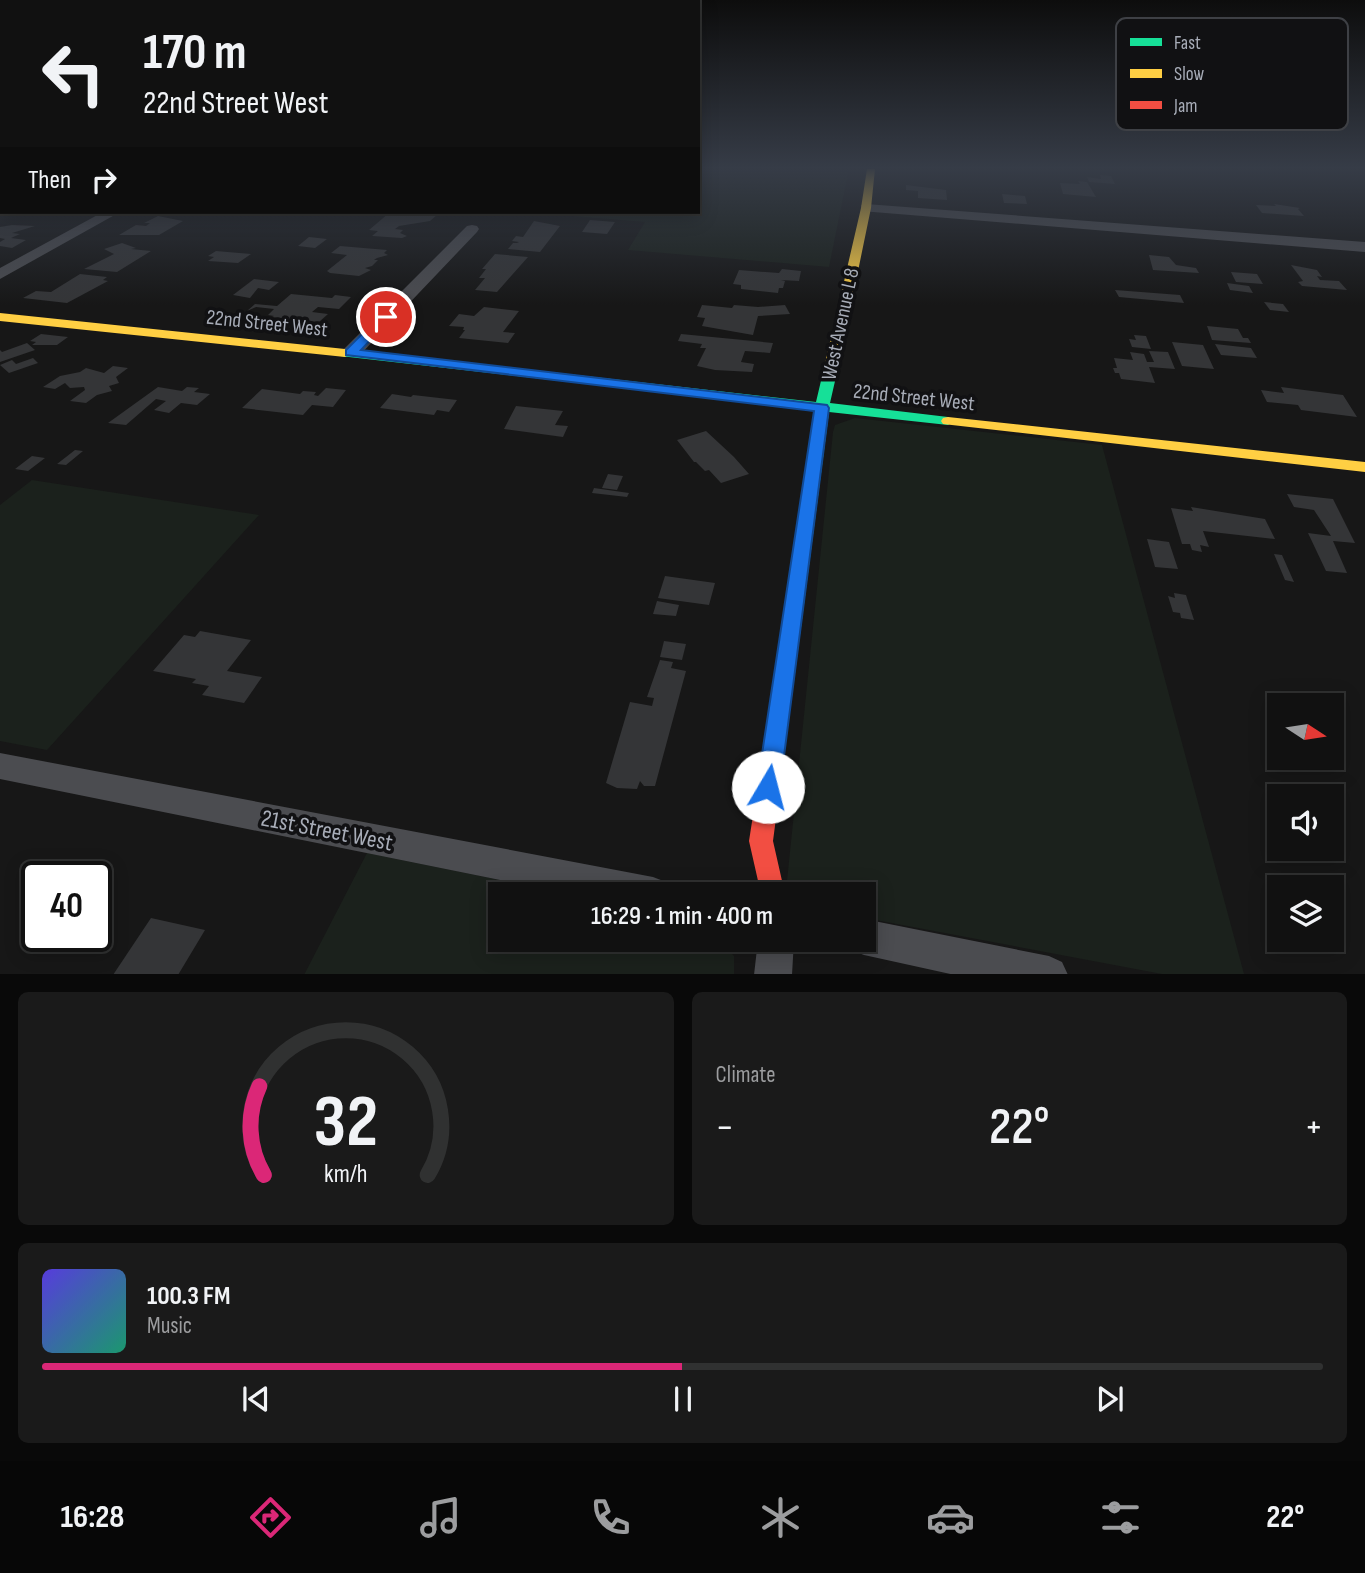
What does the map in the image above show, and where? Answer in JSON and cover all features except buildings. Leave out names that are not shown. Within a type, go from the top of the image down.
[{"type":"street","points":[[0,274],[109,214]]},
{"type":"street","name":"West Avenue L 8","points":[[770,882],[761,841],[822,408],[865,214]]},
{"type":"street","points":[[949,214],[1365,247]]},
{"type":"street","points":[[351,353],[472,229]]},
{"type":"street","name":"22nd Street West","points":[[0,317],[351,353],[1365,467]]},
{"type":"street","name":"21st Street West","points":[[0,766],[592,882]]},
{"type":"street","points":[[876,939],[1044,974]]},
{"type":"street","points":[[773,974],[775,952]]},
{"type":"shaded area","points":[[553,214],[840,214],[829,267],[628,250],[645,222]]},
{"type":"shaded area","points":[[855,418],[1102,445],[1244,974],[1162,974],[876,920],[876,882],[788,882],[835,425]]},
{"type":"shaded area","points":[[32,480],[259,515],[47,750],[0,741],[0,505]]},
{"type":"shaded area","points":[[367,853],[511,882],[488,882],[488,952],[730,952],[734,956],[734,974],[305,974]]},
{"type":"traffic: fast","points":[[345,353],[948,421]]},
{"type":"traffic: fast","points":[[784,681],[822,408],[831,368]]},
{"type":"traffic: slow","points":[[831,368],[865,214]]},
{"type":"traffic: slow","points":[[0,317],[345,353]]},
{"type":"traffic: slow","points":[[948,421],[1365,467]]},
{"type":"traffic: jam","points":[[770,882],[761,841],[784,681]]},
{"type":"route","points":[[386,317],[351,353],[822,408],[768,787]]}]
